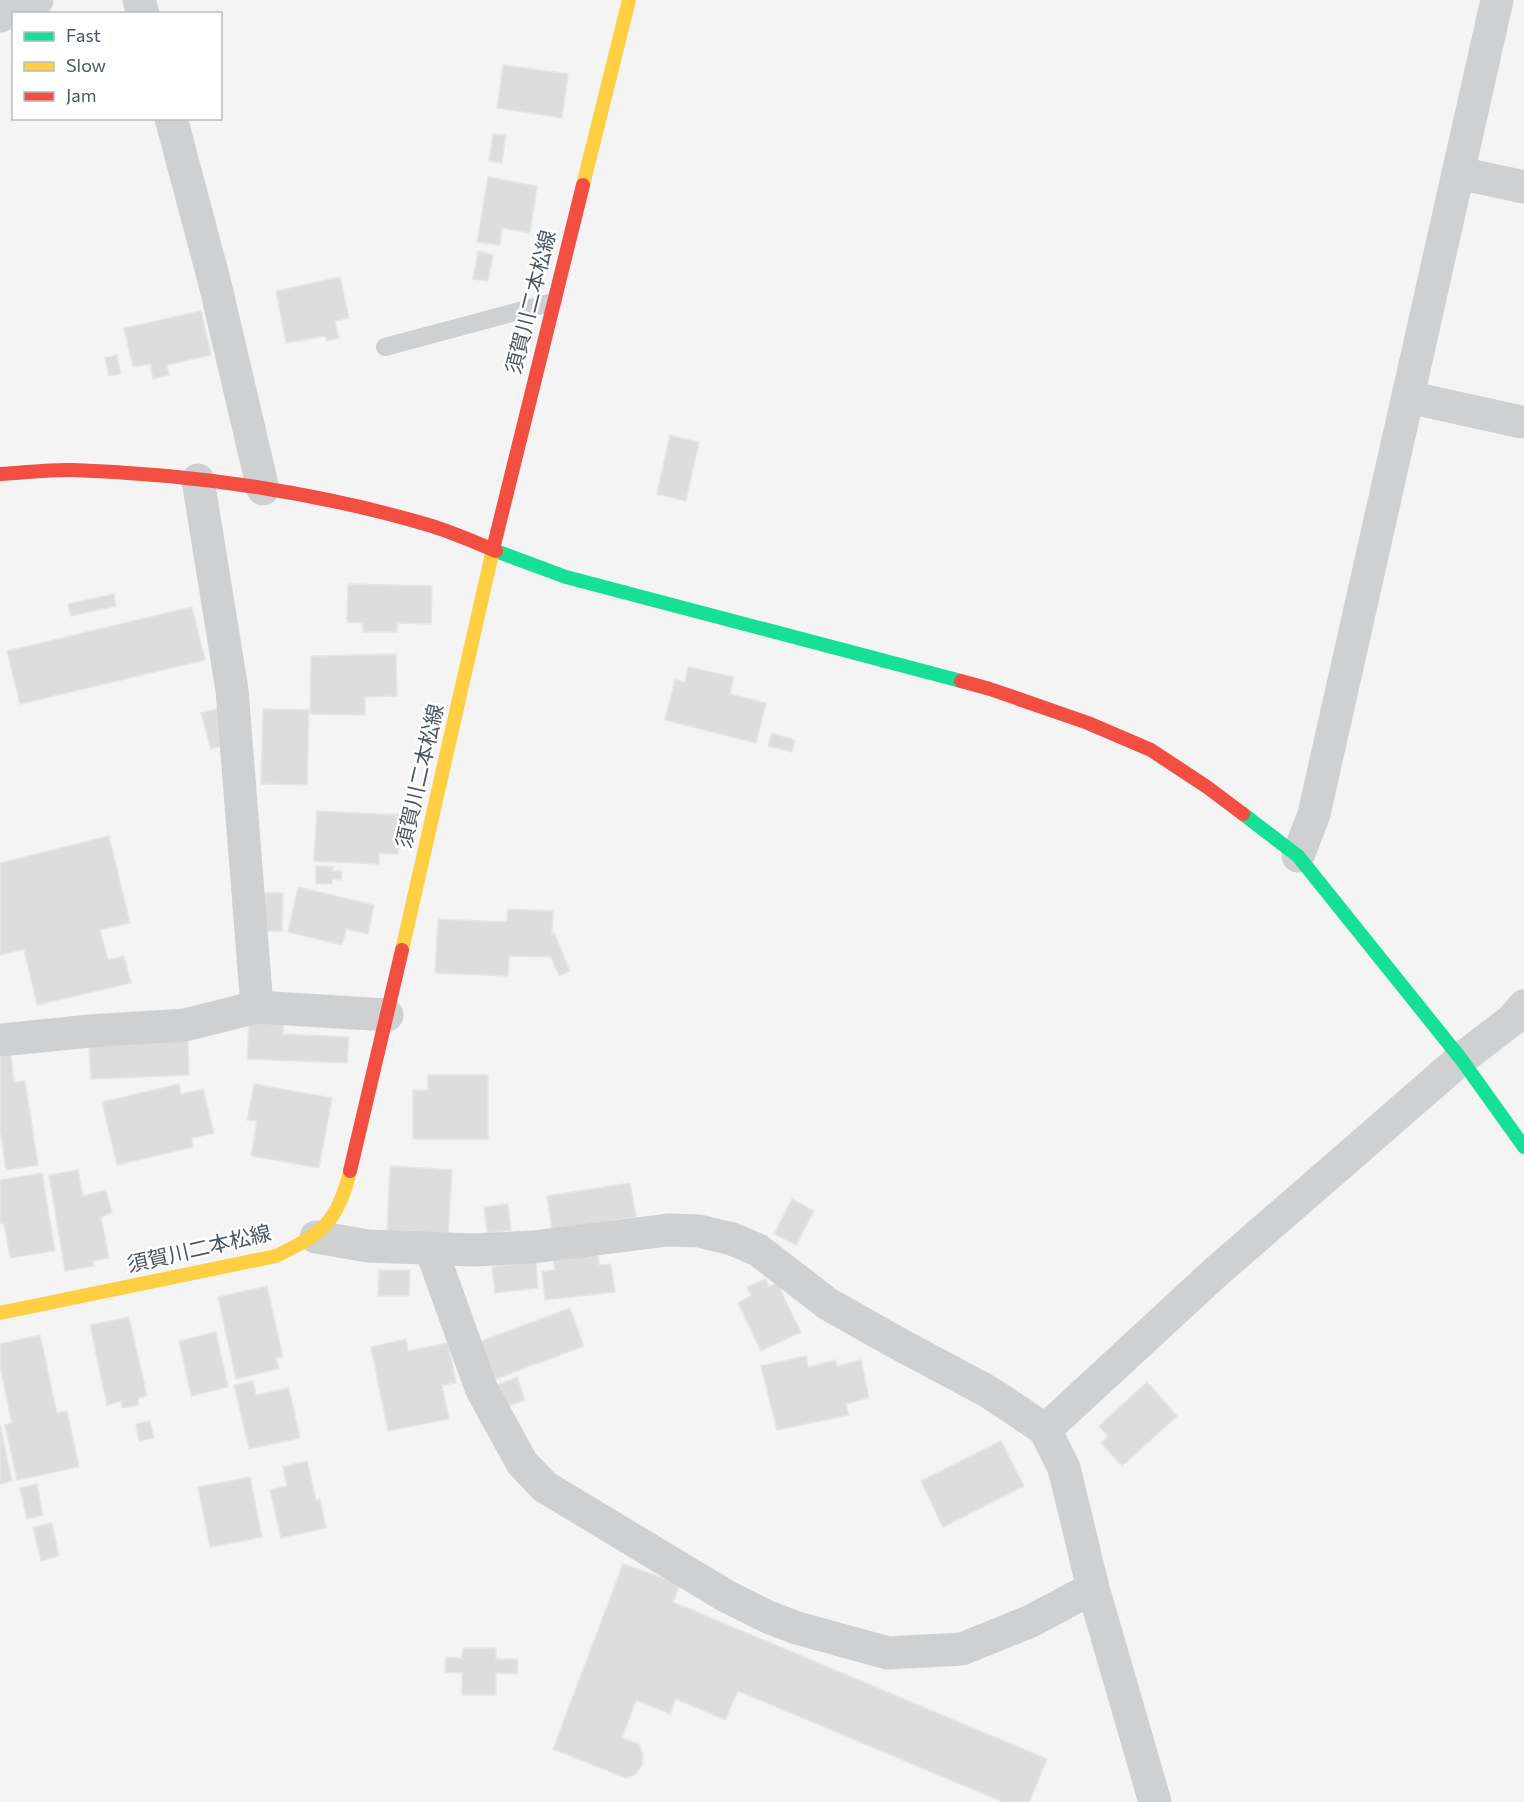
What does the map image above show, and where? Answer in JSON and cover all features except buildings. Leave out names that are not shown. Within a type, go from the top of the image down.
[{"type":"street","points":[[0,16],[37,0]]},
{"type":"street","name":"須賀川二本松線","points":[[0,1313],[276,1256],[316,1237],[333,1218],[344,1195],[493,550],[629,0]]},
{"type":"street","points":[[1298,856],[1314,814],[1497,0]]},
{"type":"street","points":[[172,120],[215,284],[263,489]]},
{"type":"street","points":[[1459,173],[1524,187]]},
{"type":"street","points":[[1408,397],[1521,422]]},
{"type":"street","points":[[0,474],[71,470],[198,480],[263,489],[371,510],[434,527],[566,577],[990,689],[1088,723],[1151,750],[1207,787],[1298,856],[1461,1059],[1524,1147]]},
{"type":"street","points":[[198,480],[232,690],[257,1007]]},
{"type":"street","points":[[1045,1430],[1216,1272],[1461,1059],[1512,1020],[1524,1006]]},
{"type":"street","points":[[0,1040],[185,1025],[257,1007],[387,1015]]},
{"type":"street","points":[[316,1237],[368,1246],[431,1249],[532,1247],[668,1230],[699,1232],[732,1239],[758,1250],[828,1304],[987,1391],[1045,1430],[1064,1468],[1093,1588],[1155,1802]]},
{"type":"street","points":[[431,1249],[481,1388],[522,1463],[545,1487],[726,1596],[768,1617],[797,1628],[888,1653],[962,1649],[1031,1621],[1093,1588]]},
{"type":"lane","points":[[384,347],[553,302]]},
{"type":"traffic: fast","points":[[496,551],[566,577],[961,681]]},
{"type":"traffic: fast","points":[[1243,814],[1298,856],[1461,1059],[1524,1147]]},
{"type":"traffic: slow","points":[[583,185],[629,0]]},
{"type":"traffic: slow","points":[[402,950],[494,545]]},
{"type":"traffic: slow","points":[[0,1313],[276,1256],[305,1241],[326,1224],[340,1203],[350,1171]]},
{"type":"traffic: jam","points":[[494,545],[583,185]]},
{"type":"traffic: jam","points":[[0,474],[64,470],[118,472],[209,481],[300,494],[389,514],[440,529],[496,551]]},
{"type":"traffic: jam","points":[[961,681],[1088,723],[1151,750],[1243,814]]},
{"type":"traffic: jam","points":[[350,1171],[402,950]]}]
